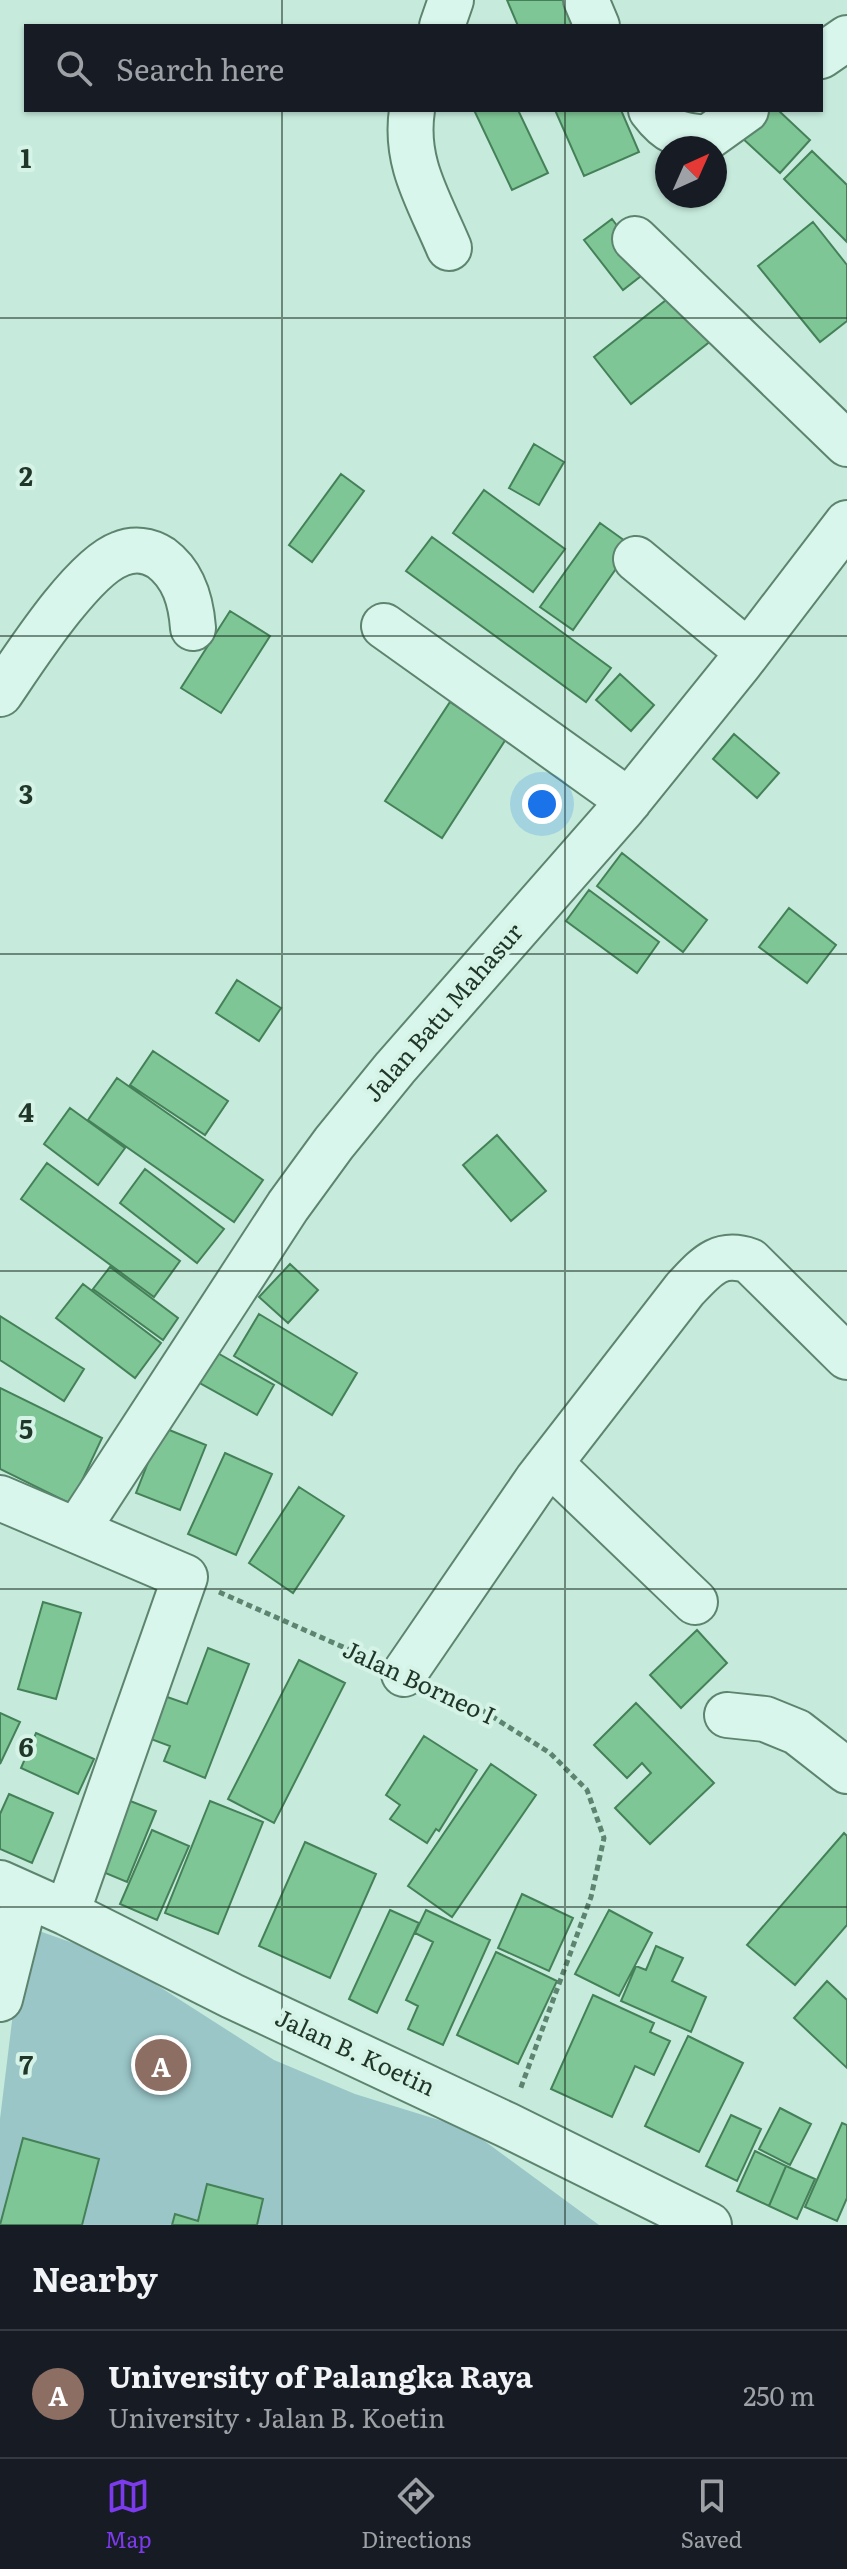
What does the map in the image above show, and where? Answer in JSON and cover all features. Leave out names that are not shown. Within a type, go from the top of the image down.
[{"type":"street","points":[[443,24],[451,0]]},
{"type":"street","points":[[586,0],[596,24]]},
{"type":"street","points":[[823,55],[847,38]]},
{"type":"street","points":[[412,112],[408,133],[413,162],[449,248]]},
{"type":"street","points":[[653,112],[666,129],[707,138],[743,112]]},
{"type":"street","points":[[635,239],[847,444]]},
{"type":"street","name":"Jalan Batu Mahasur","points":[[77,1530],[288,1206],[334,1143],[395,1068],[629,801],[847,523]]},
{"type":"street","points":[[0,694],[57,613],[98,568],[119,554],[152,551],[167,562],[191,600],[193,628]]},
{"type":"street","points":[[636,559],[748,652]]},
{"type":"street","points":[[384,626],[629,801]]},
{"type":"street","points":[[404,1674],[550,1463],[685,1289],[705,1268],[735,1255],[750,1261],[847,1357]]},
{"type":"street","points":[[550,1463],[695,1602]]},
{"type":"street","points":[[0,1498],[185,1577],[67,1913]]},
{"type":"street","points":[[727,1715],[765,1719],[797,1732],[847,1771]]},
{"type":"street","points":[[0,1999],[13,1889]]},
{"type":"street","name":"Jalan B. Koetin","points":[[13,1889],[507,2125],[647,2211],[709,2225]]},
{"type":"path","name":"Jalan Borneo I","points":[[185,1577],[474,1705],[550,1753],[587,1790],[604,1838],[591,1897],[507,2125]]},
{"type":"shaded area","points":[[39,1931],[113,1957],[274,2060],[355,2094],[468,2129],[599,2225],[0,2225],[0,2119],[20,1956]]},
{"type":"building","points":[[507,0],[572,0],[583,24],[517,24]]},
{"type":"building","points":[[475,112],[519,112],[548,173],[512,190]]},
{"type":"building","points":[[556,112],[622,112],[639,152],[584,176]]},
{"type":"building","points":[[764,112],[780,112],[810,140],[780,173],[741,137]]},
{"type":"building","points":[[812,151],[847,185],[847,242],[784,179]]},
{"type":"building","points":[[612,219],[650,269],[623,290],[584,240]]},
{"type":"building","points":[[813,222],[847,265],[847,321],[820,342],[758,266]]},
{"type":"building","points":[[680,289],[717,336],[631,404],[594,357]]},
{"type":"building","points":[[534,444],[564,462],[539,505],[509,488]]},
{"type":"building","points":[[341,474],[364,491],[312,562],[289,545]]},
{"type":"building","points":[[484,490],[565,549],[533,592],[453,533]]},
{"type":"building","points":[[600,523],[632,546],[573,630],[540,607]]},
{"type":"building","points":[[432,537],[611,668],[586,702],[406,571]]},
{"type":"building","points":[[230,611],[270,636],[221,713],[181,688]]},
{"type":"building","points":[[620,674],[654,705],[631,731],[596,700]]},
{"type":"building","points":[[450,702],[506,739],[442,838],[385,801]]},
{"type":"building","points":[[734,734],[779,773],[757,798],[713,759]]},
{"type":"building","points":[[622,853],[707,920],[683,952],[597,886]]},
{"type":"building","points":[[589,890],[659,942],[637,973],[566,921]]},
{"type":"building","points":[[789,908],[836,945],[807,983],[759,947]]},
{"type":"building","points":[[237,980],[281,1008],[259,1041],[216,1013]]},
{"type":"building","points":[[153,1051],[228,1101],[205,1135],[130,1085]]},
{"type":"building","points":[[117,1078],[263,1180],[234,1222],[88,1120]]},
{"type":"building","points":[[70,1108],[125,1148],[98,1185],[44,1144]]},
{"type":"building","points":[[497,1135],[546,1191],[511,1221],[463,1165]]},
{"type":"building","points":[[47,1163],[180,1261],[154,1297],[21,1199]]},
{"type":"building","points":[[145,1169],[224,1229],[197,1263],[120,1203]]},
{"type":"building","points":[[290,1264],[318,1290],[288,1323],[259,1297]]},
{"type":"building","points":[[110,1267],[178,1318],[163,1340],[93,1289]]},
{"type":"building","points":[[83,1284],[161,1343],[135,1378],[56,1318]]},
{"type":"building","points":[[259,1314],[357,1373],[332,1415],[234,1356]]},
{"type":"building","points":[[0,1316],[84,1369],[64,1401],[0,1360]]},
{"type":"building","points":[[214,1351],[274,1385],[257,1415],[198,1382]]},
{"type":"building","points":[[0,1388],[102,1438],[71,1504],[0,1469]]},
{"type":"building","points":[[162,1427],[206,1445],[180,1510],[136,1493]]},
{"type":"building","points":[[225,1453],[272,1474],[236,1555],[188,1534]]},
{"type":"building","points":[[299,1487],[344,1516],[293,1593],[249,1563]]},
{"type":"building","points":[[43,1602],[81,1613],[56,1699],[18,1689]]},
{"type":"building","points":[[697,1630],[727,1663],[681,1708],[650,1675]]},
{"type":"building","points":[[208,1648],[249,1664],[205,1778],[164,1761],[170,1746],[140,1735],[156,1693],[187,1704]]},
{"type":"building","points":[[299,1660],[345,1683],[274,1823],[228,1799]]},
{"type":"building","points":[[636,1703],[714,1783],[650,1844],[615,1808],[651,1773],[642,1763],[627,1778],[594,1745]]},
{"type":"building","points":[[0,1713],[20,1722],[0,1764]]},
{"type":"building","points":[[36,1733],[94,1759],[78,1794],[21,1768]]},
{"type":"building","points":[[424,1736],[477,1770],[439,1831],[436,1829],[427,1843],[390,1819],[400,1805],[386,1795]]},
{"type":"building","points":[[491,1764],[536,1795],[452,1917],[408,1886]]},
{"type":"building","points":[[9,1794],[53,1813],[32,1863],[0,1849],[0,1814]]},
{"type":"building","points":[[120,1797],[156,1811],[127,1882],[91,1867]]},
{"type":"building","points":[[210,1801],[263,1822],[218,1934],[165,1913]]},
{"type":"building","points":[[152,1830],[189,1846],[157,1920],[120,1904]]},
{"type":"building","points":[[844,1833],[847,1836],[847,1925],[795,1985],[747,1945]]},
{"type":"building","points":[[305,1842],[376,1874],[330,1978],[259,1946]]},
{"type":"building","points":[[522,1894],[573,1918],[549,1971],[498,1948]]},
{"type":"building","points":[[390,1910],[419,1923],[377,2013],[349,1999]]},
{"type":"building","points":[[426,1910],[490,1940],[443,2045],[408,2029],[418,2006],[406,2000],[433,1942],[415,1933]]},
{"type":"building","points":[[609,1910],[652,1933],[619,1996],[575,1974]]},
{"type":"building","points":[[656,1946],[683,1958],[672,1981],[706,1997],[691,2032],[621,2001],[636,1966],[646,1970]]},
{"type":"building","points":[[496,1952],[557,1981],[518,2064],[457,2035]]},
{"type":"building","points":[[827,1981],[847,2000],[847,2068],[794,2018]]},
{"type":"building","points":[[593,1995],[654,2023],[650,2032],[670,2041],[654,2075],[635,2066],[612,2117],[551,2089]]},
{"type":"building","points":[[688,2036],[743,2063],[699,2152],[645,2126]]},
{"type":"building","points":[[780,2108],[811,2124],[790,2165],[759,2149]]},
{"type":"building","points":[[731,2115],[761,2129],[737,2181],[706,2166]]},
{"type":"building","points":[[842,2123],[847,2125],[847,2198],[837,2221],[805,2207]]},
{"type":"building","points":[[23,2138],[99,2159],[82,2225],[0,2225]]},
{"type":"building","points":[[755,2151],[786,2166],[769,2206],[737,2191]]},
{"type":"building","points":[[786,2166],[815,2179],[797,2219],[769,2206]]},
{"type":"building","points":[[207,2184],[263,2199],[257,2225],[172,2225],[175,2214],[198,2221]]},
{"type":"place","name":"University of Palangka Raya","points":[[161,2065]]}]
